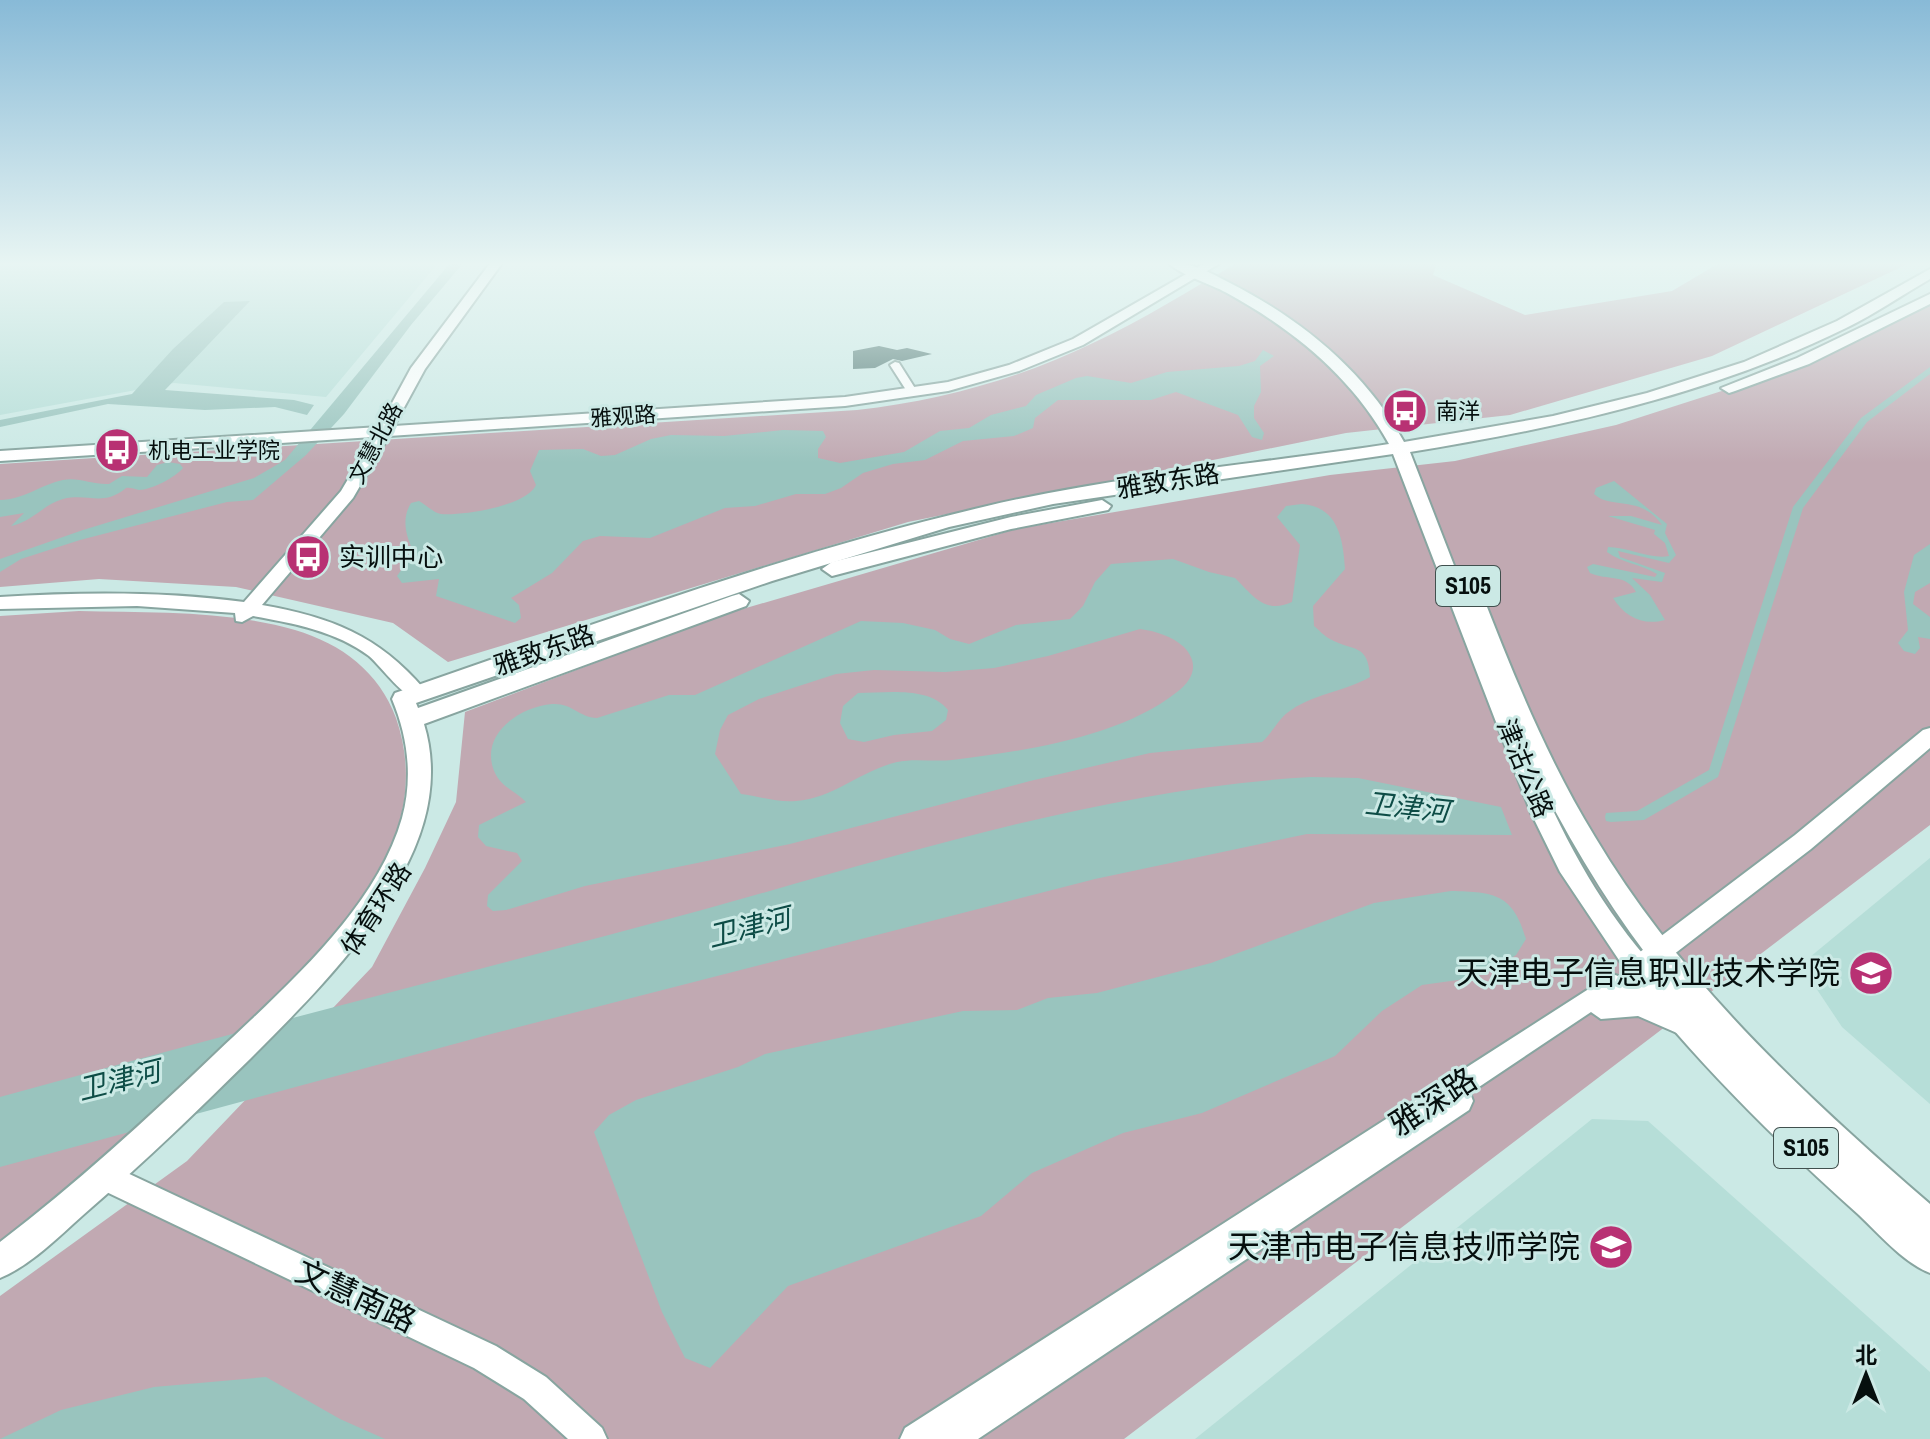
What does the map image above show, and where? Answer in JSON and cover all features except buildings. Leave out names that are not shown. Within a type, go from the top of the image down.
[{"type":"main road","name":"文慧北路","points":[[249,613],[353,496],[376,461],[418,368],[447,329]]},
{"type":"main road","name":"文慧北路","points":[[388,429],[422,372],[454,329]]},
{"type":"main road","name":"雅观路","points":[[0,454],[845,402],[984,377],[1065,348],[1097,329]]},
{"type":"main road","name":"津沽公路","points":[[1293,329],[1331,360],[1410,452],[1462,613],[1540,807],[1590,899],[1650,972],[1703,1024],[1930,1224]]},
{"type":"main road","name":"雅致东路","points":[[414,707],[546,668],[840,566],[1026,520],[1410,452],[1547,422],[1719,376],[1835,329]]},
{"type":"main road","name":"雅致东路","points":[[1410,452],[1545,436],[1718,391],[1803,361],[1867,329]]},
{"type":"main road","points":[[0,603],[132,600],[249,613],[300,627],[346,645],[376,667],[414,707]]},
{"type":"main road","points":[[0,610],[115,606],[249,613]]},
{"type":"main road","name":"体育环路","points":[[0,1262],[178,1127],[285,1014],[353,930],[397,860],[417,806],[418,757],[414,707]]},
{"type":"main road","points":[[1650,972],[1930,736]]},
{"type":"main road","points":[[1602,999],[1650,972],[1930,748]]},
{"type":"main road","points":[[1602,999],[1639,1004],[1703,1024]]},
{"type":"main road","name":"雅深路","points":[[916,1439],[1602,999]]},
{"type":"main road","name":"雅深路","points":[[950,1439],[1602,999]]},
{"type":"main road","name":"体育环路","points":[[0,1279],[112,1180],[149,1138],[285,1014]]},
{"type":"main road","name":"津沽公路","points":[[1703,1024],[1831,1173],[1930,1257]]},
{"type":"main road","name":"文慧南路","points":[[112,1180],[485,1357],[535,1388],[591,1439]]},
{"type":"street","points":[[895,365],[912,392]]},
{"type":"shaded area","points":[[0,329],[383,329],[326,397],[174,383],[0,415]]},
{"type":"shaded area","points":[[1121,329],[1769,329],[1712,356],[1510,415],[1346,433],[908,522],[448,662],[393,623],[236,587],[99,579],[0,587],[0,464],[857,410],[918,401],[978,387],[1065,356]]},
{"type":"shaded area","points":[[1873,329],[1930,329],[1930,825],[1124,1439],[0,1439],[0,1296],[187,1161],[372,967],[456,802],[465,712],[719,616],[1016,529],[1330,475],[1455,461],[1616,425],[1815,361]]},
{"type":"shaded area","points":[[79,611],[243,619],[295,630],[328,643],[357,662],[389,702],[404,751],[404,800],[390,847],[374,878],[310,961],[159,1108],[0,1249],[0,616]]},
{"type":"shaded area","name":"天津电子信息职业技术学院","points":[[1930,858],[1930,1104],[1842,1027],[1816,988],[1810,957]]},
{"type":"shaded area","name":"天津市电子信息技师学院","points":[[1592,1119],[1648,1121],[1930,1372],[1930,1439],[1195,1439]]},
{"type":"water","points":[[195,329],[223,329],[165,390],[294,400],[314,405],[307,415],[275,407],[205,410],[108,404],[0,427],[0,420],[132,394]]},
{"type":"water","points":[[395,329],[408,329],[344,414],[306,455],[253,500],[227,502],[80,540],[21,559],[0,572],[0,559],[83,530],[254,478],[285,460]]},
{"type":"water","points":[[1263,350],[1274,356],[1260,366],[1261,392],[1254,406],[1254,418],[1264,433],[1262,440],[1252,437],[1238,415],[1176,392],[1151,400],[1058,400],[1035,418],[1033,428],[1014,436],[963,441],[925,460],[893,464],[863,473],[841,488],[825,494],[796,494],[755,506],[725,508],[650,538],[600,536],[583,541],[552,573],[511,598],[519,605],[521,618],[515,623],[436,596],[439,579],[402,583],[397,576],[414,552],[406,528],[406,515],[411,503],[419,501],[438,513],[451,514],[508,504],[520,499],[536,485],[530,471],[539,450],[583,449],[601,456],[615,455],[651,439],[671,435],[823,431],[826,437],[818,449],[818,458],[840,463],[904,452],[940,431],[969,428],[991,415],[1026,406],[1036,395],[1076,378],[1087,376],[1131,383],[1167,372],[1239,366],[1255,361]]},
{"type":"water","points":[[168,462],[180,464],[183,468],[150,488],[126,488],[103,498],[63,499],[11,526],[24,513],[0,517],[0,500],[16,498],[63,480],[109,484],[122,476],[147,477],[157,465]]},
{"type":"water","points":[[1614,481],[1667,524],[1665,533],[1676,555],[1669,563],[1618,551],[1620,557],[1665,573],[1662,582],[1632,578],[1650,595],[1665,620],[1649,622],[1629,615],[1613,598],[1636,592],[1632,586],[1622,580],[1590,573],[1587,567],[1593,564],[1655,577],[1657,574],[1607,552],[1608,547],[1669,556],[1665,543],[1654,534],[1655,530],[1608,516],[1631,516],[1662,525],[1644,509],[1601,499],[1594,494],[1596,488]]},
{"type":"water","points":[[1286,506],[1314,506],[1324,511],[1336,526],[1345,569],[1313,606],[1314,626],[1330,639],[1363,653],[1370,677],[1296,707],[1262,742],[1150,753],[790,844],[585,886],[506,910],[493,911],[487,906],[488,895],[522,861],[517,853],[486,846],[478,837],[479,825],[526,802],[498,778],[491,760],[492,747],[504,726],[526,711],[559,704],[597,718],[669,695],[695,695],[861,621],[903,623],[935,630],[950,639],[969,644],[1016,625],[1070,619],[1083,606],[1095,582],[1111,564],[1173,559],[1235,578],[1259,601],[1282,605],[1292,602],[1300,545],[1277,517]],"holes":[[[1140,629],[1169,637],[1184,647],[1193,666],[1187,682],[1154,708],[1127,721],[1069,740],[952,760],[897,762],[835,790],[796,801],[741,794],[715,754],[720,730],[728,715],[759,699],[836,674],[874,670],[945,672],[994,668]]]},
{"type":"water","points":[[1930,544],[1930,583],[1915,592],[1913,604],[1930,617],[1930,639],[1918,637],[1920,648],[1915,654],[1904,651],[1898,643],[1908,630],[1904,592],[1914,555]]},
{"type":"water","points":[[906,692],[930,697],[948,710],[946,720],[932,731],[864,742],[848,739],[840,723],[843,706],[858,693]]},
{"type":"water","points":[[1311,777],[1358,778],[1501,807],[1512,835],[1307,834],[1095,879],[495,1033],[0,1167],[0,1097],[1004,827],[1156,795]]},
{"type":"water","points":[[1451,891],[1491,895],[1508,904],[1521,924],[1526,939],[1516,955],[1497,968],[1465,979],[1422,985],[1382,1011],[1335,1056],[1202,1113],[1123,1133],[1032,1173],[981,1216],[788,1286],[710,1368],[685,1358],[662,1312],[594,1132],[609,1115],[636,1100],[738,1067],[765,1054],[963,1011],[1017,1010],[1048,998],[1097,993],[1211,963],[1374,903]]},
{"type":"water","points":[[266,1377],[340,1419],[385,1439],[0,1439],[61,1410],[154,1387]]},
{"type":"waterway","name":"卫津河","points":[[1611,817],[1639,816],[1714,773],[1798,507],[1864,420],[1930,370]]},
{"type":"place","name":"南洋","points":[[1405,411]]},
{"type":"place","name":"机电工业学院","points":[[117,450]]},
{"type":"place","name":"实训中心","points":[[308,557]]},
{"type":"place","name":"天津电子信息职业技术学院","points":[[1871,973]]},
{"type":"place","name":"天津市电子信息技师学院","points":[[1611,1247]]}]
